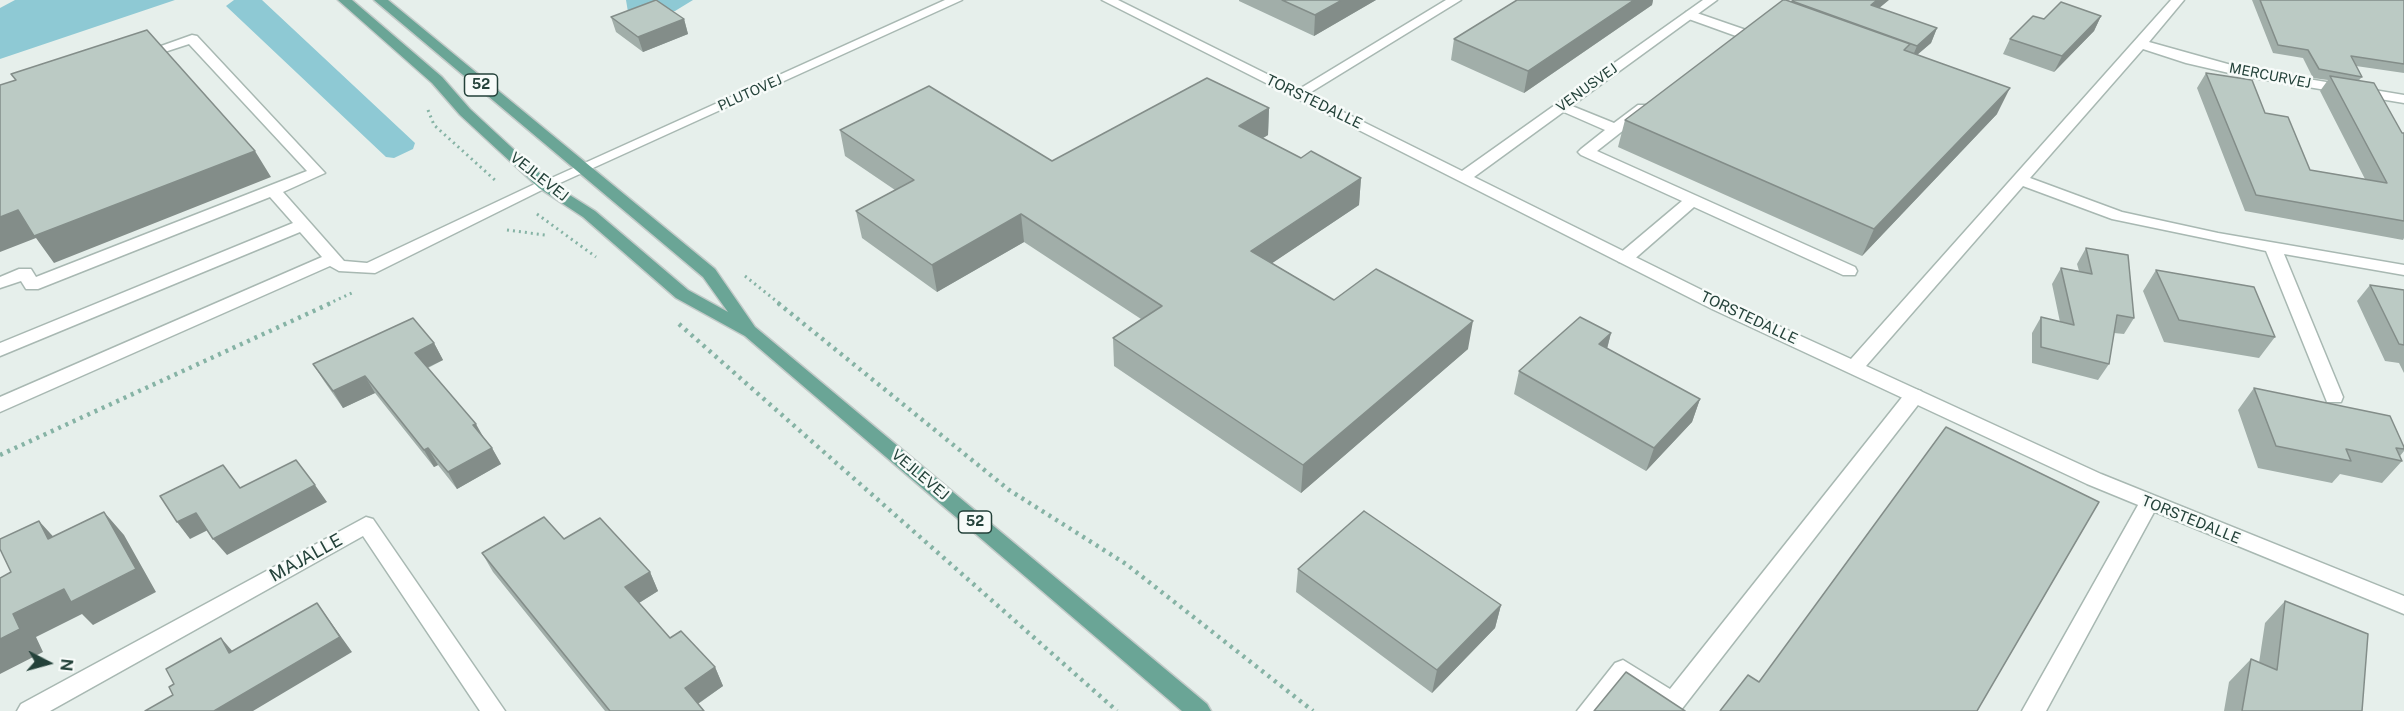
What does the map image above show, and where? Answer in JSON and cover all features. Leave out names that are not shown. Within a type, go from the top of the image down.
[{"type":"main road","name":"VEJLEVEJ","points":[[344,0],[437,80],[465,112],[544,185],[589,214],[682,294],[751,332],[1199,711]]},
{"type":"main road","name":"VEJLEVEJ","points":[[380,0],[709,273],[751,332]]},
{"type":"street","name":"PLUTOVEJ","points":[[332,259],[339,266],[369,268],[514,198],[956,0]]},
{"type":"street","name":"TORSTEDALLE","points":[[1108,0],[1625,258],[1854,368],[2149,503],[2404,605]]},
{"type":"street","points":[[1298,94],[1455,0]]},
{"type":"street","name":"VENUSVEJ","points":[[1464,177],[1711,0]]},
{"type":"street","points":[[1854,368],[2178,0]]},
{"type":"street","points":[[1691,15],[1745,30],[1723,47]]},
{"type":"street","points":[[0,283],[25,273],[32,285],[317,173],[192,39],[124,62]]},
{"type":"street","name":"MERCURVEJ","points":[[2139,43],[2191,60],[2242,72],[2404,99]]},
{"type":"street","points":[[1651,102],[1586,152],[1849,271]]},
{"type":"street","points":[[1563,106],[1615,129]]},
{"type":"street","points":[[2020,179],[2118,216],[2273,248],[2404,270]]},
{"type":"street","points":[[0,405],[332,259],[273,190]]},
{"type":"street","points":[[1625,258],[1693,200]]},
{"type":"street","points":[[0,350],[302,225]]},
{"type":"street","points":[[2273,248],[2334,397]]},
{"type":"street","points":[[1588,711],[1623,670],[1672,704],[1914,396]]},
{"type":"street","points":[[2034,711],[2149,503]]},
{"type":"street","name":"MAJALLE","points":[[44,707],[366,525],[493,711]]},
{"type":"path","points":[[425,102],[434,125],[514,198],[559,230],[577,246],[597,258]]},
{"type":"path","points":[[496,231],[545,235]]},
{"type":"path","points":[[742,273],[1009,490],[1126,564],[1313,711]]},
{"type":"path","points":[[0,455],[356,291]]},
{"type":"path","points":[[671,317],[1117,711]]},
{"type":"water","points":[[15,0],[175,0],[0,59],[0,8]]},
{"type":"water","points":[[234,0],[262,0],[415,143],[413,149],[394,158],[386,157],[226,6]]},
{"type":"water","points":[[626,0],[693,0],[675,11],[647,16],[628,12]]},
{"type":"building","points":[[656,0],[684,19],[638,37],[611,17]]},
{"type":"building","points":[[1282,0],[1342,0],[1315,15]]},
{"type":"building","points":[[1517,0],[1634,0],[1528,71],[1454,39]]},
{"type":"building","points":[[1783,0],[1910,44],[1904,50],[2010,88],[1874,229],[1625,120]]},
{"type":"building","points":[[1877,0],[1871,5],[1937,28],[1917,46],[1792,1]]},
{"type":"building","points":[[2260,0],[2404,0],[2404,64],[2351,56],[2362,77],[2319,69],[2308,50],[2278,45]]},
{"type":"building","points":[[2061,2],[2101,16],[2062,56],[2010,39],[2033,16],[2044,19]]},
{"type":"building","points":[[147,30],[255,151],[34,236],[18,210],[0,217],[0,85],[16,80],[11,74]]},
{"type":"building","points":[[2206,73],[2252,80],[2265,113],[2288,117],[2310,170],[2387,183],[2330,76],[2374,83],[2404,133],[2404,221],[2256,195]]},
{"type":"building","points":[[1207,78],[1269,108],[1239,126],[1301,158],[1311,151],[1361,178],[1251,251],[1334,300],[1376,269],[1473,321],[1303,465],[1113,338],[1162,306],[1021,214],[932,265],[856,211],[914,180],[840,130],[929,86],[1052,161]]},
{"type":"building","points":[[2086,248],[2128,255],[2134,318],[2117,315],[2109,364],[2041,347],[2041,317],[2074,325],[2061,268],[2092,274]]},
{"type":"building","points":[[2156,270],[2254,287],[2275,337],[2179,320]]},
{"type":"building","points":[[2370,285],[2404,290],[2404,345],[2399,344]]},
{"type":"building","points":[[1580,317],[1611,333],[1599,344],[1700,399],[1654,448],[1519,371]]},
{"type":"building","points":[[413,318],[434,343],[415,353],[476,424],[473,425],[492,448],[448,472],[428,448],[424,450],[365,376],[333,391],[313,364]]},
{"type":"building","points":[[2254,388],[2390,416],[2404,447],[2404,449],[2396,448],[2402,461],[2346,449],[2351,461],[2276,446]]},
{"type":"building","points":[[1946,427],[2099,502],[1977,711],[1720,711],[1748,675],[1759,682]]},
{"type":"building","points":[[296,460],[315,485],[213,539],[196,513],[177,522],[160,496],[223,465],[240,488]]},
{"type":"building","points":[[1364,511],[1501,605],[1437,670],[1298,569]]},
{"type":"building","points":[[104,512],[136,569],[71,602],[64,589],[13,614],[20,629],[0,639],[0,578],[11,572],[0,549],[0,539],[39,521],[48,539]]},
{"type":"building","points":[[544,517],[564,539],[600,518],[650,572],[625,587],[670,638],[681,631],[715,667],[685,688],[704,711],[610,711],[482,553]]},
{"type":"building","points":[[2285,601],[2368,634],[2362,711],[2242,711],[2251,659],[2277,670]]},
{"type":"building","points":[[317,603],[340,637],[214,711],[145,711],[173,695],[169,687],[174,684],[166,669],[221,638],[229,653]]},
{"type":"building","points":[[1626,672],[1685,711],[1594,711]]}]
